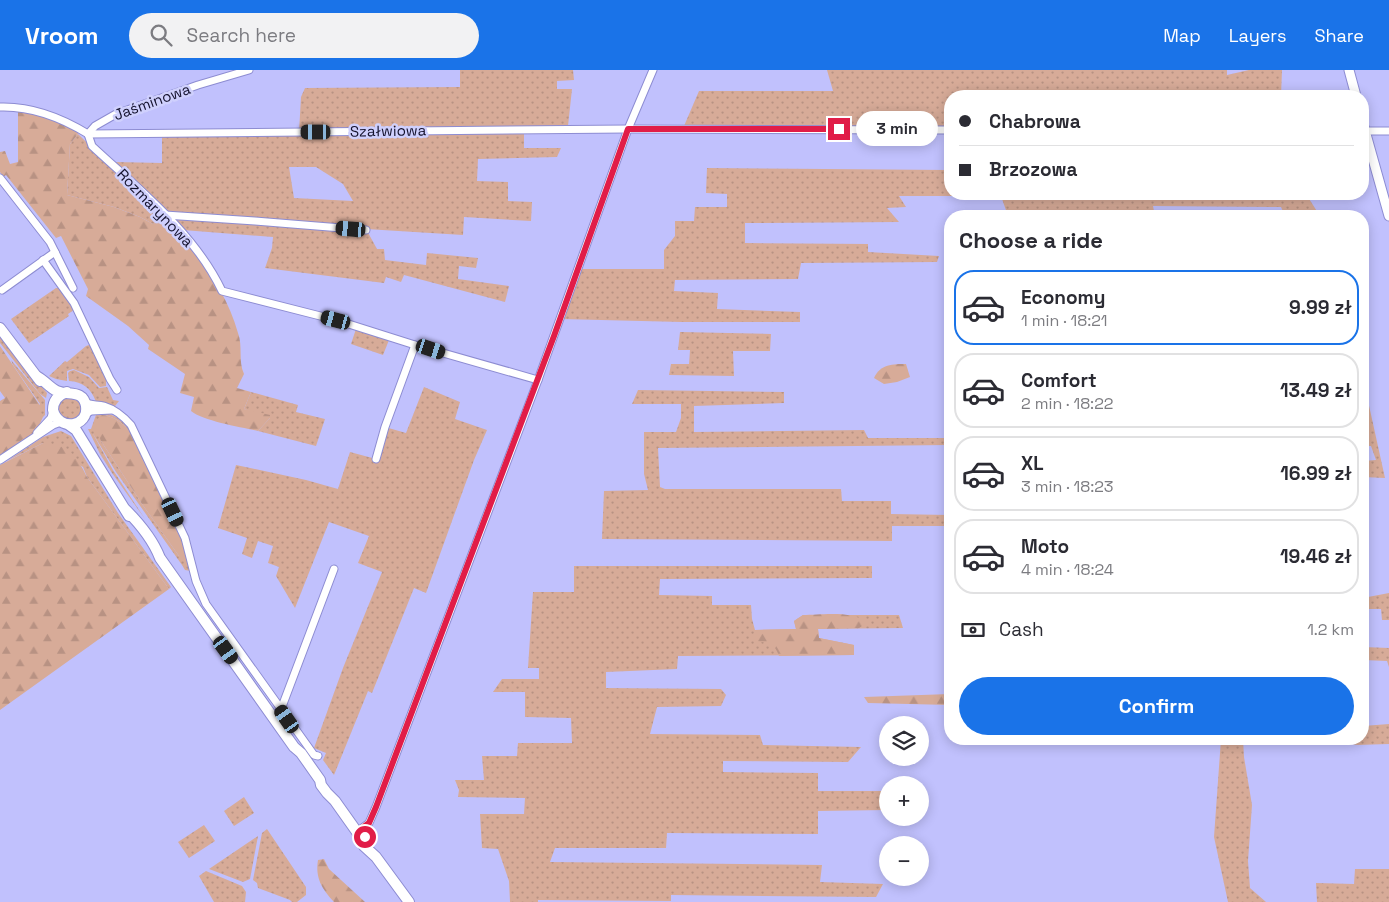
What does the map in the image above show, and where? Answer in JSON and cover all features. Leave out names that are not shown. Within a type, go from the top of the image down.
[{"type":"main road","points":[[0,328],[21,358],[52,396],[55,416],[74,427],[126,510],[141,526],[157,550],[160,558],[294,747],[301,753],[320,780],[321,785],[357,832],[364,846],[376,857],[409,902]]},
{"type":"main road","points":[[38,377],[57,391],[76,394],[84,401],[86,407],[81,424],[90,453]]},
{"type":"main road","points":[[54,407],[58,397],[67,392]]},
{"type":"main road","points":[[65,423],[76,423],[83,417]]},
{"type":"street","name":"Jaśminowa","points":[[88,134],[95,126],[116,114],[198,85],[249,70]]},
{"type":"street","points":[[357,832],[369,823],[376,807],[538,380],[628,129],[653,70]]},
{"type":"street","points":[[1349,70],[1354,90]]},
{"type":"street","name":"Rozmarynowa","points":[[0,107],[19,107],[50,116],[76,126],[88,134],[92,146],[165,215],[200,256],[222,290],[336,320],[538,380]]},
{"type":"street","name":"Szałwiowa","points":[[88,134],[628,129],[944,130]]},
{"type":"street","points":[[1369,131],[1389,131]]},
{"type":"street","points":[[1369,148],[1389,216]]},
{"type":"street","points":[[1,182],[50,242],[73,288]]},
{"type":"street","points":[[165,215],[366,230]]},
{"type":"street","points":[[2,290],[55,252]]},
{"type":"street","points":[[43,260],[74,303],[117,390]]},
{"type":"street","points":[[376,459],[385,426],[415,345]]},
{"type":"street","points":[[84,401],[90,405],[105,406],[128,420],[136,433],[185,538],[196,581],[206,604],[314,755],[318,756]]},
{"type":"street","points":[[36,436],[51,418],[54,407]]},
{"type":"street","points":[[83,417],[91,411],[112,410]]},
{"type":"street","points":[[0,460],[57,423],[65,423]]},
{"type":"street","points":[[280,708],[287,695],[334,569]]},
{"type":"green space","points":[[460,70],[573,70],[574,80],[557,81],[557,89],[572,89],[568,126],[684,126],[699,91],[833,91],[827,70],[1227,70],[1227,75],[1249,70],[1282,70],[1281,90],[944,90],[944,130],[524,133],[524,148],[561,148],[557,157],[478,159],[477,181],[508,182],[508,201],[532,202],[531,221],[464,217],[463,235],[366,229],[377,249],[384,249],[385,260],[426,265],[427,253],[478,258],[476,268],[459,266],[458,279],[509,286],[505,302],[404,275],[401,282],[386,277],[384,283],[265,268],[272,248],[273,237],[183,230],[114,162],[162,163],[162,136],[299,132],[301,97],[305,88],[460,87]],"holes":[[[289,167],[316,167],[343,184],[353,201],[294,198]]]},
{"type":"green space","points":[[15,106],[76,126],[78,134],[70,144],[67,195],[114,207],[153,224],[169,223],[201,261],[219,288],[233,317],[240,343],[241,364],[244,374],[237,388],[251,392],[244,409],[270,415],[270,418],[258,431],[213,421],[191,411],[194,397],[180,393],[185,374],[148,349],[149,345],[128,326],[86,296],[88,289],[61,236],[56,238],[6,175],[3,177],[0,172],[0,152],[5,151],[10,164],[18,162],[18,111]]},
{"type":"green space","points":[[78,134],[169,223],[153,224],[114,207],[67,195],[70,144]]},
{"type":"green space","points":[[707,168],[944,170],[944,196],[899,196],[906,207],[887,208],[899,222],[745,223],[745,243],[868,244],[868,252],[939,256],[937,262],[801,263],[798,279],[675,280],[674,291],[718,293],[717,309],[800,312],[800,322],[560,319],[578,269],[664,269],[664,250],[675,236],[675,221],[694,221],[695,207],[727,207],[727,194],[706,193]]},
{"type":"green space","points":[[1002,200],[1310,200],[1316,210],[1282,210],[1281,207],[1153,206],[1154,210],[1006,210]]},
{"type":"green space","points":[[56,288],[61,289],[73,305],[74,310],[68,314],[69,316],[29,343],[11,319]]},
{"type":"green space","points":[[357,326],[389,340],[383,355],[351,344]]},
{"type":"green space","points":[[680,332],[771,334],[770,351],[733,351],[734,376],[669,375],[671,364],[689,364],[690,350],[678,350]]},
{"type":"green space","points":[[0,334],[47,393],[46,398],[40,394],[0,343]]},
{"type":"green space","points":[[89,345],[106,377],[106,386],[100,387],[89,375],[73,369],[67,371],[67,381],[49,376],[65,361],[67,362]]},
{"type":"green space","points":[[0,346],[41,407],[40,419],[33,431],[0,457],[0,401],[5,398],[0,391]]},
{"type":"green space","points":[[11,360],[45,400],[45,415],[36,432],[4,454],[40,404]]},
{"type":"green space","points":[[906,364],[910,377],[884,384],[874,378],[883,367]]},
{"type":"green space","points":[[74,370],[89,377],[99,388],[107,387],[113,400],[119,401],[115,406],[96,402],[92,393],[86,387],[69,381],[68,373]]},
{"type":"green space","points":[[424,387],[460,402],[455,419],[487,430],[474,460],[426,593],[414,588],[372,693],[368,691],[334,775],[323,760],[326,753],[314,748],[343,668],[382,572],[358,563],[369,536],[329,522],[295,608],[276,576],[279,567],[268,563],[273,546],[258,541],[252,558],[242,554],[247,538],[218,528],[236,465],[338,489],[350,452],[376,459],[385,427],[406,433]]},
{"type":"green space","points":[[638,390],[784,392],[784,403],[694,406],[694,432],[864,430],[868,438],[944,438],[944,445],[658,448],[660,487],[665,489],[841,489],[842,501],[891,501],[891,514],[944,515],[944,526],[892,526],[892,541],[602,539],[604,491],[648,490],[644,474],[644,432],[676,432],[681,418],[681,404],[632,404]]},
{"type":"green space","points":[[251,392],[298,405],[296,412],[325,419],[316,446],[258,431],[270,418],[244,409]]},
{"type":"green space","points":[[67,395],[81,402],[81,414],[75,420],[67,420],[58,413],[58,402]]},
{"type":"green space","points":[[1369,406],[1385,478],[1369,477],[1369,461],[1376,460],[1371,446],[1369,446]]},
{"type":"green space","points":[[97,412],[110,414],[120,420],[136,438],[117,420],[102,415],[101,441],[179,556],[186,547],[191,571],[185,570],[116,472],[92,432],[113,470],[145,519],[100,454],[88,429],[91,429]]},
{"type":"green space","points":[[102,415],[117,420],[136,438],[186,547],[183,556],[179,556],[101,441],[95,426]]},
{"type":"green space","points":[[61,431],[71,436],[118,513],[171,587],[169,589],[87,477],[83,467],[43,443],[7,461],[43,437]]},
{"type":"green space","points":[[43,443],[59,446],[71,452],[87,477],[169,589],[0,710],[0,465]]},
{"type":"green space","points":[[574,566],[872,566],[872,578],[660,579],[659,595],[712,596],[712,605],[751,605],[755,630],[796,629],[794,621],[803,615],[899,615],[903,628],[818,629],[819,638],[854,645],[854,655],[678,656],[677,669],[606,672],[606,688],[721,689],[726,695],[721,706],[657,707],[650,734],[760,735],[763,745],[861,747],[848,762],[723,761],[723,772],[818,773],[818,791],[879,791],[879,810],[818,811],[818,834],[667,833],[666,848],[555,848],[550,862],[822,865],[820,882],[879,884],[879,886],[882,886],[876,897],[671,895],[671,901],[538,900],[538,902],[510,902],[509,881],[498,849],[482,848],[480,814],[524,814],[525,798],[458,797],[459,790],[455,780],[484,780],[482,756],[517,756],[518,743],[572,743],[571,718],[525,717],[525,692],[493,692],[502,679],[539,679],[539,668],[528,668],[533,592],[574,592]]},
{"type":"green space","points":[[1389,593],[1389,620],[1382,620],[1381,609],[1369,609],[1369,597]]},
{"type":"green space","points":[[803,615],[846,615],[862,619],[867,623],[859,628],[818,629],[819,638],[854,645],[854,655],[779,656],[773,645],[755,641],[755,630],[796,629],[794,621]]},
{"type":"green space","points":[[1369,647],[1389,648],[1389,667],[1387,661],[1369,660]]},
{"type":"green space","points":[[944,694],[944,705],[868,703],[864,697]]},
{"type":"green space","points":[[1389,724],[1389,744],[1369,745],[1369,726]]},
{"type":"green space","points":[[1221,745],[1243,745],[1252,805],[1248,861],[1250,888],[1266,902],[1228,902],[1214,837]]},
{"type":"green space","points":[[244,797],[254,813],[234,826],[224,811]]},
{"type":"green space","points":[[204,825],[215,841],[189,858],[178,842]]},
{"type":"green space","points":[[267,829],[306,887],[306,895],[297,902],[292,902],[258,888],[257,883],[253,880],[262,833]]},
{"type":"green space","points":[[258,836],[250,879],[243,882],[209,869]]},
{"type":"green space","points":[[324,859],[329,869],[365,902],[334,902],[323,888],[319,878],[318,860]]},
{"type":"green space","points":[[1355,869],[1389,869],[1389,902],[1317,902],[1316,883],[1354,884]]},
{"type":"green space","points":[[206,871],[242,886],[246,892],[245,902],[214,902],[199,876]]},
{"type":"route","points":[[365,837],[357,832],[369,823],[376,807],[554,336],[628,129],[839,129]]}]
